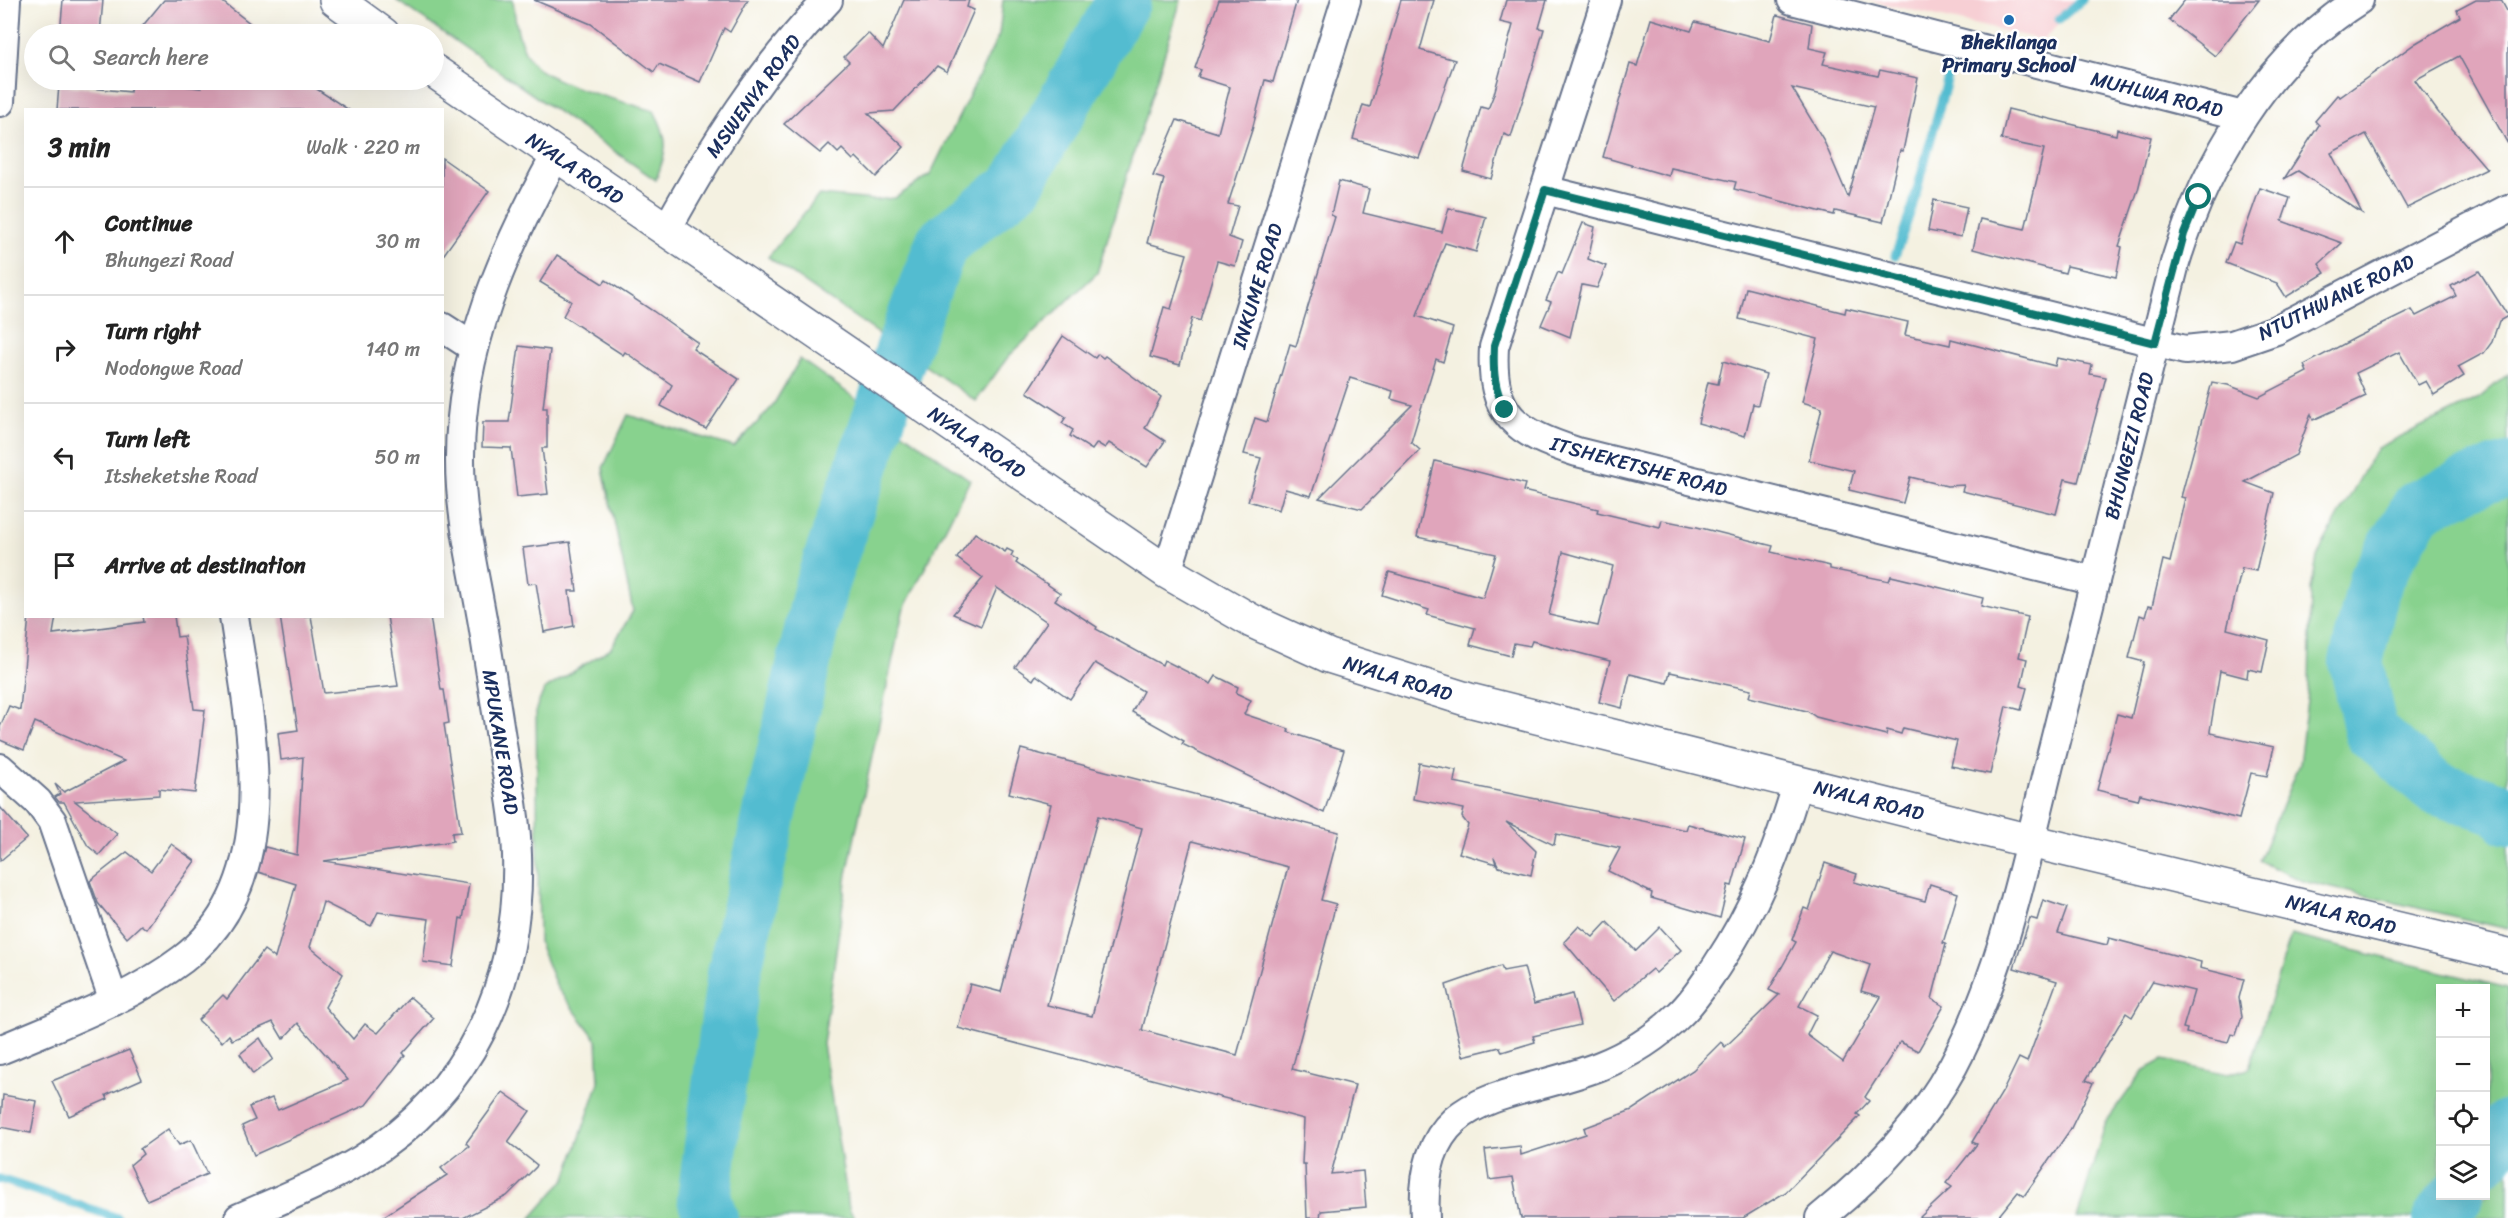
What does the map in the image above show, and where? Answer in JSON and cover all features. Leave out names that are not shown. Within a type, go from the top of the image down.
[{"type":"street","points":[[0,102],[6,0]]},
{"type":"street","points":[[336,0],[370,24]]},
{"type":"street","name":"MSWENYA ROAD","points":[[667,229],[699,171],[740,106],[828,0]]},
{"type":"street","name":"INKUME ROAD","points":[[1167,572],[1346,0]]},
{"type":"street","name":"ITSHEKETSHE ROAD","points":[[1606,0],[1494,346],[1493,373],[1497,394],[1516,424],[1541,440],[1577,452],[2095,582]]},
{"type":"street","name":"MUHLWA ROAD","points":[[1792,0],[2243,116]]},
{"type":"street","name":"BHUNGEZI ROAD","points":[[1820,1218],[1849,1195],[1890,1153],[1922,1114],[1952,1067],[2000,953],[2184,234],[2217,159],[2243,116],[2307,41],[2359,0]]},
{"type":"street","name":"NYALA ROAD","points":[[444,78],[1167,572],[1282,636],[1329,656],[1373,672],[1469,700],[2030,841],[2302,904],[2508,955]]},
{"type":"street","name":"MPUKANE ROAD","points":[[239,1218],[323,1180],[362,1159],[410,1123],[447,1088],[469,1057],[485,1027],[500,983],[514,927],[517,853],[509,788],[466,520],[460,461],[472,347],[500,267],[517,227],[556,155]]},
{"type":"street","name":"NTUTHWANE ROAD","points":[[1545,190],[2185,350],[2232,345],[2276,330],[2508,209]]},
{"type":"street","points":[[444,328],[472,347]]},
{"type":"street","points":[[0,1050],[114,1000],[184,958],[225,914],[242,882],[250,844],[253,782],[251,738],[234,618]]},
{"type":"street","points":[[0,768],[39,801],[52,821],[114,1000]]},
{"type":"street","points":[[1425,1218],[1424,1197],[1429,1164],[1438,1140],[1450,1122],[1466,1109],[1489,1099],[1598,1066],[1631,1052],[1681,1014],[1702,988],[1742,928],[1762,889],[1780,844],[1798,782]]},
{"type":"shaded area","name":"Bhekilanga Primary School","points":[[1868,0],[2083,0],[2043,40]]},
{"type":"green space","points":[[396,0],[513,0],[521,43],[534,65],[573,86],[654,111],[665,138],[663,161],[656,180],[444,33],[444,24],[431,24]]},
{"type":"green space","points":[[1003,0],[1181,0],[1097,273],[1008,357],[976,401],[768,257],[819,195],[874,200],[895,198],[930,175],[999,35]]},
{"type":"green space","points":[[800,359],[970,480],[903,611],[847,874],[823,1044],[849,1208],[854,1218],[531,1218],[566,1178],[599,1082],[597,1040],[557,988],[539,943],[536,709],[544,690],[611,648],[633,611],[603,468],[628,415],[734,447],[772,407]]},
{"type":"green space","points":[[2508,374],[2508,929],[2302,881],[2259,861],[2299,764],[2309,685],[2311,589],[2317,558],[2323,544],[2377,448],[2479,398]]},
{"type":"green space","points":[[2291,935],[2508,988],[2508,1218],[2077,1218],[2106,1122],[2143,1071],[2163,1060],[2228,1074],[2249,1068]]},
{"type":"building","points":[[63,0],[103,0],[101,24],[61,24]]},
{"type":"building","points":[[164,0],[220,0],[251,24],[144,24]]},
{"type":"building","points":[[534,0],[748,0],[730,32],[724,28],[700,82],[659,64],[654,72],[591,24]]},
{"type":"building","points":[[904,0],[969,0],[967,7],[974,10],[947,72],[937,66],[894,111],[868,113],[904,147],[876,177],[856,157],[853,160],[842,149],[838,153],[829,144],[820,153],[784,124],[849,62],[844,57],[868,33],[883,49]]},
{"type":"building","points":[[1219,0],[1297,0],[1273,82],[1265,80],[1252,130],[1228,204],[1238,206],[1229,237],[1242,242],[1235,266],[1217,261],[1200,321],[1192,318],[1180,365],[1150,357],[1164,307],[1171,309],[1187,254],[1147,243],[1164,179],[1153,176],[1177,120],[1218,133],[1230,87],[1198,77],[1201,70],[1195,68]]},
{"type":"building","points":[[1401,0],[1434,0],[1420,50],[1455,60],[1419,158],[1353,139],[1363,105],[1370,107]]},
{"type":"building","points":[[1506,0],[1547,0],[1539,28],[1544,29],[1534,64],[1511,137],[1504,134],[1491,179],[1463,171],[1481,107],[1488,109],[1494,94],[1513,25],[1500,22]]},
{"type":"building","points":[[2185,0],[2259,0],[2215,56],[2169,20]]},
{"type":"building","points":[[2476,0],[2501,0],[2508,13],[2508,144],[2459,56],[2415,80],[2438,112],[2487,169],[2407,208],[2366,134],[2331,153],[2362,213],[2298,171],[2284,179],[2319,125],[2315,121],[2337,95],[2340,97],[2416,43],[2460,17],[2457,10]]},
{"type":"building","points":[[1777,15],[1812,24],[1809,48],[1827,52],[1823,64],[1878,76],[1880,70],[1918,78],[1903,151],[1900,150],[1883,222],[1835,211],[1834,215],[1734,189],[1736,182],[1671,168],[1669,176],[1603,157],[1630,64],[1637,66],[1651,19],[1691,31],[1695,22],[1770,41]],"holes":[[[1792,88],[1874,107],[1848,197],[1823,139]]]},
{"type":"building","points":[[59,90],[130,92],[130,90],[318,90],[346,108],[57,108]]},
{"type":"building","points":[[2008,109],[2116,135],[2117,129],[2151,137],[2138,190],[2119,246],[2122,247],[2116,277],[2067,266],[2065,273],[1973,249],[1980,219],[2025,229],[2044,149],[2001,140]]},
{"type":"building","points":[[444,159],[489,191],[444,254]]},
{"type":"building","points":[[1339,181],[1369,189],[1363,213],[1442,232],[1449,208],[1486,217],[1476,252],[1445,243],[1417,316],[1453,328],[1443,362],[1436,359],[1411,442],[1420,450],[1362,509],[1319,498],[1412,405],[1391,399],[1393,391],[1350,378],[1311,496],[1285,489],[1279,510],[1248,501],[1261,458],[1244,454],[1255,418],[1267,422],[1290,344],[1296,346],[1335,217],[1331,215]]},
{"type":"building","points":[[2260,188],[2290,198],[2282,221],[2342,243],[2319,264],[2325,273],[2286,297],[2277,283],[2226,263],[2234,242],[2240,244]]},
{"type":"building","points":[[1934,200],[1967,207],[1961,237],[1928,231]]},
{"type":"building","points":[[1583,223],[1595,227],[1588,259],[1606,266],[1597,288],[1582,285],[1570,337],[1541,325],[1551,302],[1546,300],[1558,272],[1562,274]]},
{"type":"building","points":[[557,255],[603,284],[606,280],[653,311],[698,343],[693,349],[739,379],[706,429],[661,406],[672,385],[625,352],[623,355],[563,316],[571,301],[540,282]]},
{"type":"building","points":[[2479,271],[2508,316],[2499,321],[2492,342],[2484,353],[2458,367],[2464,376],[2434,395],[2426,381],[2418,385],[2399,352],[2356,373],[2366,396],[2313,420],[2311,414],[2296,455],[2245,482],[2274,493],[2256,571],[2242,568],[2227,629],[2269,640],[2262,672],[2248,669],[2247,678],[2220,671],[2210,733],[2274,747],[2267,776],[2251,773],[2239,819],[2140,794],[2138,800],[2097,790],[2117,714],[2131,718],[2144,662],[2129,658],[2140,615],[2145,617],[2148,606],[2152,607],[2163,560],[2170,562],[2185,498],[2181,497],[2212,382],[2228,385],[2259,397],[2307,372],[2304,365],[2357,337],[2412,310],[2416,316],[2456,296],[2451,286]]},
{"type":"building","points":[[1746,288],[1845,313],[1846,308],[1908,322],[1905,335],[1950,345],[1951,339],[2055,366],[2057,358],[2092,365],[2090,374],[2106,377],[2078,482],[2065,479],[2056,514],[1962,491],[1964,485],[1947,486],[1910,477],[1903,503],[1849,490],[1854,471],[1809,460],[1822,408],[1802,402],[1818,339],[1739,319]]},
{"type":"building","points":[[1063,336],[1095,358],[1098,354],[1103,358],[1105,356],[1161,397],[1145,428],[1165,441],[1147,467],[1109,443],[1105,448],[1097,443],[1092,450],[1070,436],[1073,430],[1062,423],[1066,417],[1027,392]]},
{"type":"building","points":[[519,346],[550,350],[543,408],[547,408],[547,448],[542,448],[548,494],[517,497],[511,448],[482,447],[483,422],[509,422]]},
{"type":"building","points":[[1723,361],[1766,374],[1758,405],[1753,404],[1745,436],[1698,423],[1708,382],[1718,384]]},
{"type":"building","points":[[1435,461],[1525,484],[1523,491],[1598,509],[1597,512],[1660,527],[1662,520],[1697,527],[1773,546],[1771,552],[1830,566],[1830,569],[1889,581],[1891,576],[1983,598],[1981,606],[2028,617],[2019,657],[2027,659],[2021,686],[2027,688],[2021,710],[2006,706],[1990,774],[1951,766],[1957,741],[1903,728],[1901,734],[1887,730],[1886,735],[1816,717],[1807,711],[1749,697],[1751,690],[1670,672],[1667,683],[1630,674],[1622,708],[1599,702],[1610,661],[1532,641],[1530,646],[1514,643],[1511,656],[1470,645],[1475,628],[1427,615],[1429,610],[1382,595],[1389,572],[1483,598],[1496,554],[1417,537]],"holes":[[[1563,552],[1613,566],[1598,626],[1549,615]]]},
{"type":"building","points":[[975,533],[1005,552],[1007,549],[1013,552],[1011,556],[1018,560],[1016,563],[1060,593],[1055,600],[1097,627],[1096,629],[1162,665],[1164,660],[1211,684],[1216,676],[1238,687],[1236,693],[1251,700],[1244,714],[1289,729],[1288,732],[1344,750],[1324,813],[1182,744],[1184,741],[1132,712],[1143,691],[1095,663],[1070,699],[1036,675],[1033,680],[1015,667],[1047,622],[997,588],[981,626],[953,614],[983,578],[957,558]]},
{"type":"building","points":[[570,542],[577,591],[569,591],[574,626],[544,632],[536,583],[528,584],[523,548]]},
{"type":"building","points":[[29,618],[56,618],[53,634],[144,622],[143,618],[174,618],[177,637],[184,636],[194,709],[205,710],[195,793],[159,789],[159,795],[75,801],[117,834],[99,855],[88,846],[64,802],[59,802],[55,797],[60,794],[55,784],[64,792],[124,761],[35,722],[24,750],[0,740],[0,727],[9,706],[20,710]]},
{"type":"building","points":[[280,618],[311,618],[324,693],[398,686],[387,618],[430,618],[441,690],[444,690],[449,723],[444,724],[461,832],[452,833],[453,841],[324,861],[469,884],[463,919],[460,918],[453,966],[423,962],[429,919],[378,912],[371,926],[323,902],[310,947],[343,974],[325,1007],[353,1039],[365,1024],[378,1033],[410,997],[434,1018],[403,1053],[405,1055],[366,1105],[254,1155],[242,1126],[255,1120],[249,1107],[272,1098],[278,1110],[348,1080],[298,1023],[283,1039],[273,1022],[232,1040],[229,1035],[222,1042],[198,1020],[223,995],[227,999],[264,950],[275,958],[296,884],[258,872],[265,847],[297,855],[303,757],[281,760],[278,733],[298,730]]},
{"type":"building","points":[[1021,749],[1339,832],[1321,900],[1336,904],[1292,1069],[1355,1085],[1331,1174],[1363,1171],[1366,1207],[1321,1211],[1320,1218],[1307,1218],[1305,1164],[1302,1164],[1304,1119],[958,1028],[970,984],[1001,992],[1051,804],[1009,793]],"holes":[[[1098,816],[1142,828],[1092,1016],[1047,1005]],[[1192,841],[1288,867],[1237,1055],[1142,1030]]]},
{"type":"building","points":[[1419,763],[1456,770],[1454,782],[1686,830],[1688,824],[1745,839],[1732,886],[1728,885],[1720,918],[1651,898],[1652,893],[1608,871],[1620,848],[1556,834],[1554,845],[1506,822],[1536,851],[1531,875],[1499,867],[1494,857],[1496,864],[1459,853],[1468,825],[1462,817],[1464,809],[1413,799]]},
{"type":"building","points":[[0,807],[27,838],[0,861]]},
{"type":"building","points":[[171,844],[195,861],[146,929],[141,925],[127,938],[98,903],[90,881],[127,852],[151,871]]},
{"type":"building","points":[[1825,863],[1857,874],[1854,882],[1925,901],[1930,884],[1958,893],[1943,943],[1946,944],[1932,999],[1944,1006],[1918,1051],[1900,1042],[1865,1097],[1869,1101],[1857,1114],[1860,1116],[1786,1192],[1743,1218],[1521,1218],[1513,1177],[1489,1180],[1485,1150],[1520,1146],[1521,1155],[1586,1134],[1584,1128],[1632,1110],[1693,1070],[1721,1042],[1725,1047],[1779,995],[1769,990],[1796,942],[1792,940],[1804,908],[1809,910]],"holes":[[[1830,951],[1870,965],[1861,991],[1881,997],[1843,1062],[1807,1035],[1817,1015],[1799,1006]]]},
{"type":"building","points":[[2043,900],[2067,908],[2058,933],[2107,945],[2109,938],[2201,962],[2200,968],[2244,979],[2239,998],[2242,1017],[2236,1035],[2231,1034],[2228,1042],[2186,1033],[2187,1029],[2183,1028],[2194,991],[2153,981],[2132,1017],[2126,1013],[2086,1080],[2093,1083],[2070,1130],[2024,1196],[2018,1192],[1997,1218],[1919,1218],[1952,1187],[1946,1183],[1977,1144],[1972,1142],[2003,1091],[2019,1058],[2027,1062],[2057,981],[2014,968],[2030,918],[2037,920]]},
{"type":"building","points":[[1607,922],[1636,951],[1660,927],[1681,950],[1656,973],[1652,969],[1614,1001],[1564,942],[1579,926],[1593,937]]},
{"type":"building","points":[[1501,966],[1503,971],[1524,967],[1534,1004],[1572,994],[1580,1025],[1533,1036],[1535,1042],[1502,1052],[1500,1047],[1463,1056],[1446,985]]},
{"type":"building","points":[[260,1038],[273,1059],[253,1074],[240,1054]]},
{"type":"building","points":[[129,1050],[142,1079],[106,1095],[108,1099],[69,1116],[52,1081]]},
{"type":"building","points":[[503,1092],[530,1111],[508,1142],[537,1165],[536,1167],[507,1196],[463,1218],[381,1218],[447,1175],[441,1168],[469,1146],[466,1143]]},
{"type":"building","points":[[3,1095],[37,1101],[31,1133],[0,1127]]},
{"type":"building","points":[[168,1129],[179,1145],[191,1140],[207,1174],[147,1200],[130,1165],[143,1154],[140,1149]]},
{"type":"waterway","points":[[711,1218],[704,1198],[734,973],[821,586],[909,330],[942,243],[1016,185],[1124,0]]},
{"type":"waterway","points":[[2059,19],[2082,0]]},
{"type":"waterway","points":[[1895,256],[1912,208],[1951,66]]},
{"type":"waterway","points":[[2508,470],[2481,478],[2418,507],[2375,580],[2356,662],[2371,732],[2436,788],[2501,809],[2508,818]]},
{"type":"waterway","points":[[2490,1151],[2508,1126]]},
{"type":"waterway","points":[[0,1179],[118,1218]]},
{"type":"waterway","points":[[2440,1218],[2454,1200]]},
{"type":"place","name":"Bhekilanga Primary School","points":[[2009,20]]},
{"type":"route","points":[[1505,410],[1497,394],[1493,373],[1494,346],[1545,190],[2155,343],[2175,263],[2199,197]]}]
